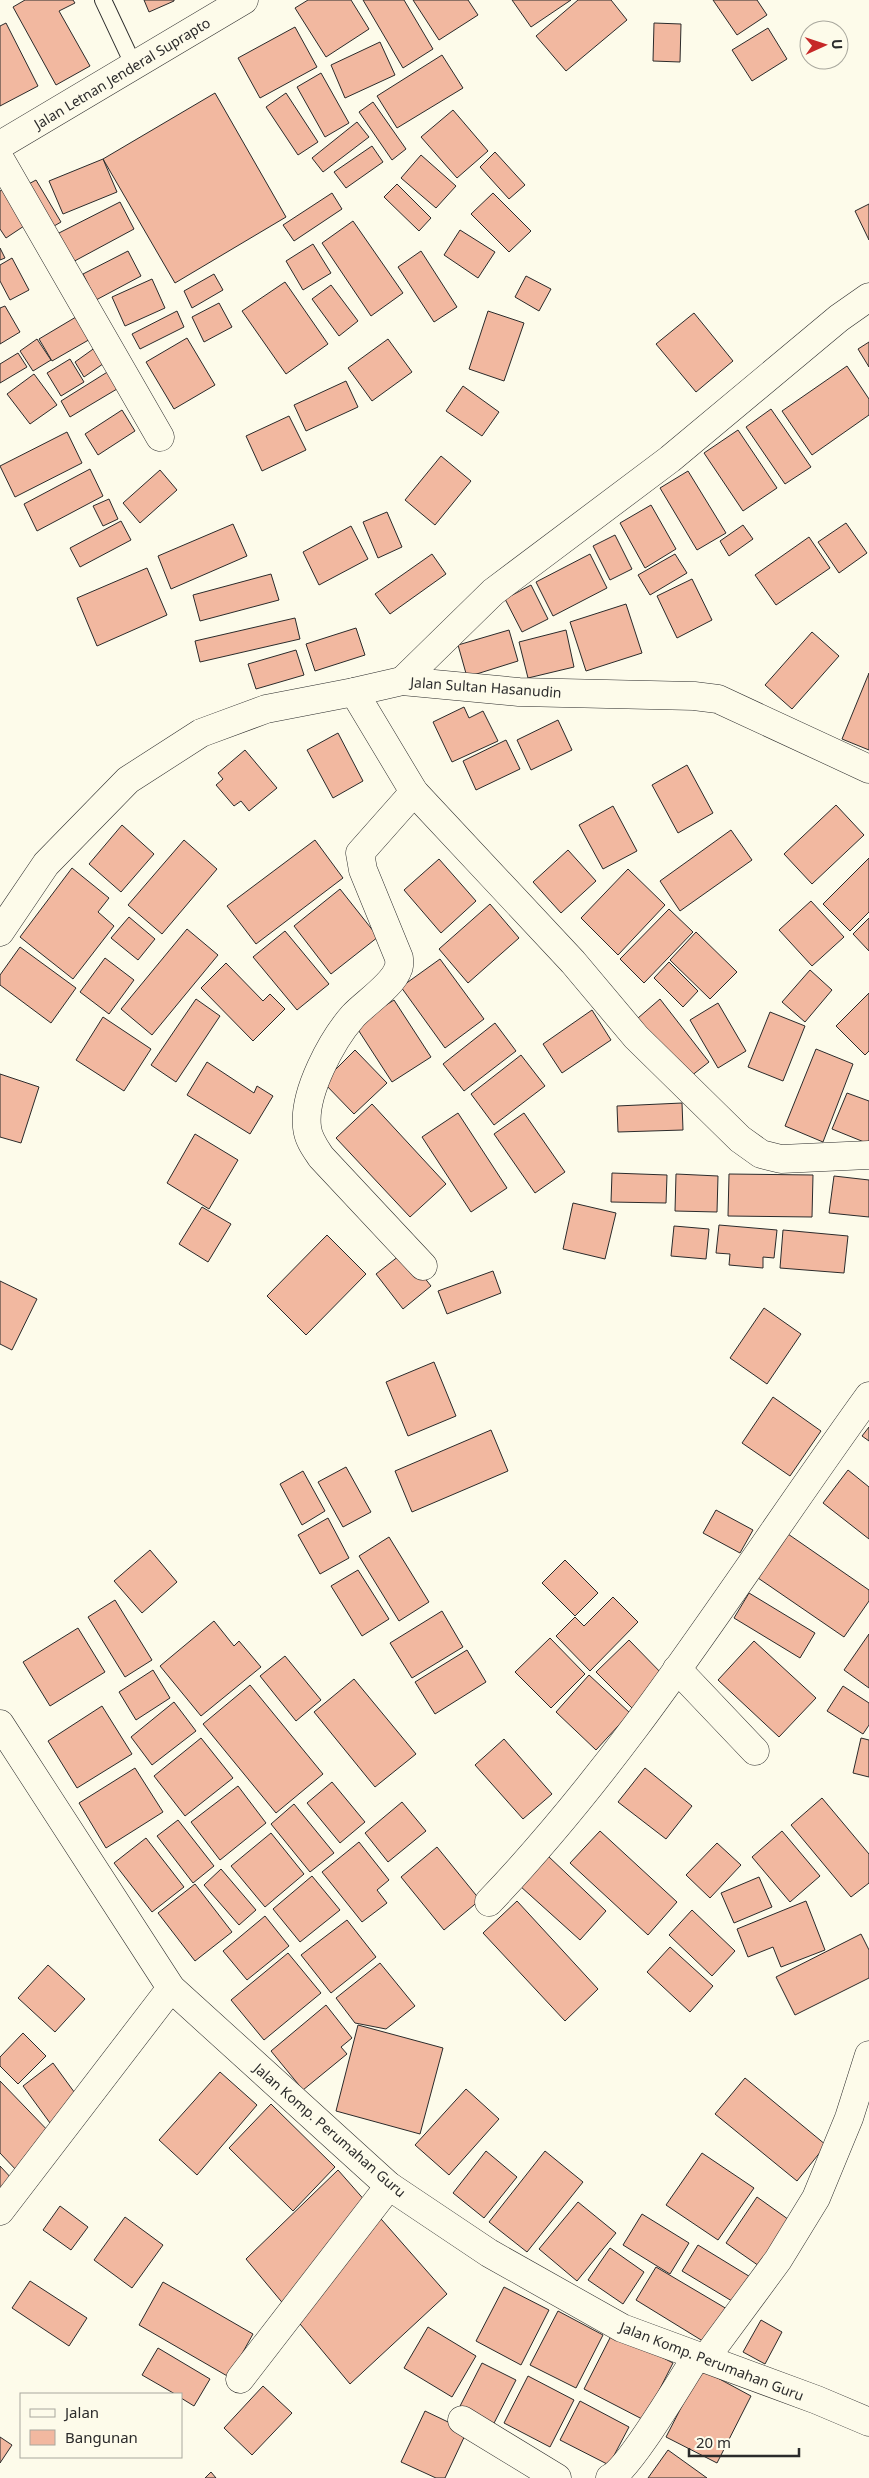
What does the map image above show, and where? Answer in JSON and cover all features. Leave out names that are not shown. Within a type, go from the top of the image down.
[{"type":"street","name":"Jalan Letnan Jenderal Suprapto","points":[[0,145],[244,0]]},
{"type":"street","points":[[0,159],[160,437]]},
{"type":"street","points":[[402,681],[493,592],[670,459],[839,318],[869,297]]},
{"type":"street","name":"Jalan Sultan Hasanudin","points":[[0,932],[46,864],[128,780],[201,733],[266,709],[402,681],[519,692],[694,696],[718,699],[869,768]]},
{"type":"street","points":[[354,692],[414,792],[573,962],[636,1037],[740,1139],[761,1154],[781,1159],[869,1155]]},
{"type":"street","points":[[414,792],[360,853],[363,870],[399,958],[399,969],[353,1016],[322,1060],[308,1106],[306,1126],[311,1142],[322,1157],[424,1266]]},
{"type":"street","points":[[489,1902],[584,1794],[719,1614],[869,1396]]},
{"type":"street","points":[[677,1669],[755,1751]]},
{"type":"street","name":"Jalan Komp. Perumahan Guru","points":[[0,1724],[171,1988],[389,2186],[489,2253],[622,2328],[869,2422]]},
{"type":"street","points":[[0,2211],[171,1988]]},
{"type":"street","points":[[610,2478],[617,2474],[631,2456],[701,2357],[778,2260],[816,2198],[849,2118],[869,2055]]},
{"type":"street","points":[[240,2379],[389,2186]]},
{"type":"street","points":[[462,2420],[557,2478]]},
{"type":"lane","points":[[103,0],[134,66]]},
{"type":"building","points":[[25,0],[73,0],[75,3],[59,11],[90,66],[56,85],[13,7]]},
{"type":"building","points":[[144,0],[174,0],[174,1],[149,12]]},
{"type":"building","points":[[308,0],[351,0],[369,29],[326,57],[295,8]]},
{"type":"building","points":[[363,0],[404,0],[433,49],[403,68]]},
{"type":"building","points":[[413,0],[468,0],[478,15],[439,40]]},
{"type":"building","points":[[512,0],[571,0],[531,27]]},
{"type":"building","points":[[578,0],[611,0],[627,20],[566,71],[536,36]]},
{"type":"building","points":[[713,0],[757,0],[767,15],[737,35]]},
{"type":"building","points":[[6,23],[38,86],[0,106],[0,26]]},
{"type":"building","points":[[654,23],[681,24],[680,62],[653,61]]},
{"type":"building","points":[[295,27],[317,67],[260,98],[238,58]]},
{"type":"building","points":[[768,28],[787,59],[752,81],[732,50]]},
{"type":"building","points":[[380,42],[395,75],[345,98],[331,65]]},
{"type":"building","points":[[442,55],[463,88],[397,128],[377,96]]},
{"type":"building","points":[[321,73],[349,123],[325,137],[297,87]]},
{"type":"building","points":[[215,93],[286,217],[175,283],[103,159]]},
{"type":"building","points":[[286,93],[318,142],[298,155],[266,107]]},
{"type":"building","points":[[373,102],[406,149],[392,160],[359,112]]},
{"type":"building","points":[[453,110],[488,151],[457,178],[421,137]]},
{"type":"building","points":[[357,122],[369,137],[323,172],[312,158]]},
{"type":"building","points":[[372,146],[383,162],[346,188],[334,172]]},
{"type":"building","points":[[495,152],[525,185],[509,199],[480,167]]},
{"type":"building","points":[[421,155],[456,186],[436,208],[401,178]]},
{"type":"building","points":[[103,159],[117,192],[63,214],[49,181]]},
{"type":"building","points":[[36,180],[61,222],[49,229],[23,187]]},
{"type":"building","points":[[397,184],[431,218],[419,231],[384,197]]},
{"type":"building","points":[[5,188],[27,224],[6,238],[0,229],[0,191]]},
{"type":"building","points":[[332,193],[342,209],[294,241],[283,225]]},
{"type":"building","points":[[493,193],[531,231],[509,252],[471,214]]},
{"type":"building","points":[[120,202],[134,229],[69,264],[55,235]]},
{"type":"building","points":[[869,204],[869,240],[855,211]]},
{"type":"building","points":[[353,221],[403,293],[371,316],[322,243]]},
{"type":"building","points":[[460,230],[495,252],[478,278],[444,255]]},
{"type":"building","points":[[313,244],[331,273],[303,290],[286,261]]},
{"type":"building","points":[[0,248],[5,258],[0,260]]},
{"type":"building","points":[[128,251],[141,276],[96,300],[83,274]]},
{"type":"building","points":[[421,251],[457,307],[434,322],[398,267]]},
{"type":"building","points":[[12,258],[29,290],[10,300],[0,281],[0,265]]},
{"type":"building","points":[[214,274],[223,290],[192,308],[184,291]]},
{"type":"building","points":[[526,276],[551,289],[539,311],[515,297]]},
{"type":"building","points":[[152,279],[165,308],[125,326],[112,297]]},
{"type":"building","points":[[285,282],[328,344],[286,374],[242,311]]},
{"type":"building","points":[[331,285],[358,321],[339,336],[312,299]]},
{"type":"building","points":[[219,303],[232,327],[204,342],[192,317]]},
{"type":"building","points":[[5,306],[20,332],[0,344],[0,308]]},
{"type":"building","points":[[86,311],[99,334],[52,361],[39,339]]},
{"type":"building","points":[[177,311],[184,327],[140,349],[132,334]]},
{"type":"building","points":[[488,311],[524,323],[504,381],[469,369]]},
{"type":"building","points":[[694,313],[733,361],[696,392],[656,344]]},
{"type":"building","points":[[187,338],[215,385],[174,409],[146,362]]},
{"type":"building","points":[[37,339],[51,360],[33,371],[20,351]]},
{"type":"building","points":[[388,339],[412,372],[372,401],[348,368]]},
{"type":"building","points":[[103,342],[113,357],[84,377],[75,362]]},
{"type":"building","points":[[869,342],[869,367],[858,349]]},
{"type":"building","points":[[18,353],[27,367],[0,383],[0,364]]},
{"type":"building","points":[[70,359],[84,382],[61,396],[47,373]]},
{"type":"building","points":[[117,366],[127,383],[70,417],[61,401]]},
{"type":"building","points":[[847,366],[869,399],[869,415],[812,455],[782,411]]},
{"type":"building","points":[[34,374],[57,405],[30,424],[7,394]]},
{"type":"building","points":[[346,381],[358,407],[306,431],[294,405]]},
{"type":"building","points":[[463,386],[499,412],[482,436],[446,411]]},
{"type":"building","points":[[771,409],[811,467],[785,484],[746,427]]},
{"type":"building","points":[[122,410],[135,431],[98,455],[85,434]]},
{"type":"building","points":[[289,416],[306,450],[262,471],[246,436]]},
{"type":"building","points":[[738,430],[777,488],[743,511],[704,453]]},
{"type":"building","points":[[67,432],[82,463],[15,497],[0,466]]},
{"type":"building","points":[[441,456],[471,481],[435,525],[405,500]]},
{"type":"building","points":[[90,469],[103,496],[37,531],[24,504]]},
{"type":"building","points":[[160,470],[177,490],[140,523],[123,503]]},
{"type":"building","points":[[688,471],[726,533],[697,550],[660,488]]},
{"type":"building","points":[[109,499],[118,519],[103,526],[93,506]]},
{"type":"building","points":[[651,505],[676,549],[645,568],[620,523]]},
{"type":"building","points":[[387,512],[402,547],[378,558],[363,522]]},
{"type":"building","points":[[121,521],[131,540],[80,567],[70,548]]},
{"type":"building","points":[[846,523],[867,553],[839,573],[818,542]]},
{"type":"building","points":[[233,524],[247,556],[171,589],[158,556]]},
{"type":"building","points":[[743,525],[753,539],[729,556],[720,541]]},
{"type":"building","points":[[351,526],[368,559],[319,585],[303,552]]},
{"type":"building","points":[[615,535],[632,569],[610,580],[593,546]]},
{"type":"building","points":[[809,537],[830,568],[776,605],[755,575]]},
{"type":"building","points":[[432,554],[446,574],[390,614],[375,594]]},
{"type":"building","points":[[590,554],[607,588],[553,616],[536,582]]},
{"type":"building","points":[[675,554],[687,573],[650,595],[638,575]]},
{"type":"building","points":[[147,568],[167,615],[97,646],[77,598]]},
{"type":"building","points":[[271,574],[279,600],[200,621],[193,595]]},
{"type":"building","points":[[692,579],[712,620],[677,638],[657,596]]},
{"type":"building","points":[[531,585],[548,619],[522,632],[505,599]]},
{"type":"building","points":[[626,604],[642,653],[586,671],[570,622]]},
{"type":"building","points":[[295,618],[300,639],[200,662],[195,641]]},
{"type":"building","points":[[356,628],[365,655],[315,671],[306,644]]},
{"type":"building","points":[[509,630],[518,661],[467,677],[458,645]]},
{"type":"building","points":[[566,630],[574,667],[528,678],[519,642]]},
{"type":"building","points":[[812,632],[839,656],[792,709],[765,685]]},
{"type":"building","points":[[296,650],[304,675],[256,689],[248,664]]},
{"type":"building","points":[[869,673],[869,750],[842,739]]},
{"type":"building","points":[[464,707],[469,718],[483,711],[498,741],[452,762],[433,722]]},
{"type":"building","points":[[558,720],[572,750],[531,770],[517,740]]},
{"type":"building","points":[[338,733],[363,781],[333,798],[307,750]]},
{"type":"building","points":[[506,740],[520,769],[476,790],[463,761]]},
{"type":"building","points":[[245,750],[277,788],[249,811],[241,801],[234,806],[216,785],[223,779],[218,773]]},
{"type":"building","points":[[687,765],[713,813],[678,833],[652,785]]},
{"type":"building","points":[[836,805],[864,835],[812,884],[784,854]]},
{"type":"building","points":[[613,806],[637,851],[603,869],[579,825]]},
{"type":"building","points":[[122,825],[154,854],[121,892],[89,864]]},
{"type":"building","points":[[731,830],[752,860],[680,911],[660,881]]},
{"type":"building","points":[[184,840],[217,869],[162,934],[128,905]]},
{"type":"building","points":[[315,840],[343,878],[256,944],[227,906]]},
{"type":"building","points":[[568,850],[596,881],[561,913],[533,882]]},
{"type":"building","points":[[869,858],[869,912],[850,931],[823,904]]},
{"type":"building","points":[[439,859],[476,901],[441,933],[404,890]]},
{"type":"building","points":[[72,868],[109,898],[98,912],[114,926],[73,979],[20,937]]},
{"type":"building","points":[[628,869],[665,905],[618,955],[581,918]]},
{"type":"building","points":[[340,889],[378,937],[331,974],[294,926]]},
{"type":"building","points":[[811,901],[844,937],[812,966],[779,930]]},
{"type":"building","points":[[490,904],[519,938],[468,983],[439,949]]},
{"type":"building","points":[[669,909],[693,932],[644,983],[620,959]]},
{"type":"building","points":[[129,917],[155,939],[138,960],[111,938]]},
{"type":"building","points":[[869,918],[869,951],[853,934]]},
{"type":"building","points":[[187,929],[218,955],[152,1035],[121,1009]]},
{"type":"building","points":[[285,931],[329,984],[297,1010],[253,957]]},
{"type":"building","points":[[696,932],[737,972],[710,999],[670,960]]},
{"type":"building","points":[[20,947],[76,988],[51,1023],[0,985],[0,975]]},
{"type":"building","points":[[105,958],[134,980],[109,1014],[80,992]]},
{"type":"building","points":[[440,959],[484,1019],[445,1048],[401,987]]},
{"type":"building","points":[[669,962],[698,991],[683,1007],[654,978]]},
{"type":"building","points":[[226,963],[263,1001],[270,994],[285,1009],[253,1041],[201,988]]},
{"type":"building","points":[[810,970],[832,990],[805,1022],[782,1002]]},
{"type":"building","points":[[869,993],[869,1051],[865,1055],[836,1026]]},
{"type":"building","points":[[196,999],[220,1016],[176,1082],[151,1065]]},
{"type":"building","points":[[660,999],[709,1062],[686,1080],[638,1018]]},
{"type":"building","points":[[394,1000],[431,1057],[392,1082],[355,1025]]},
{"type":"building","points":[[718,1003],[746,1051],[718,1068],[690,1020]]},
{"type":"building","points":[[592,1010],[611,1040],[562,1073],[543,1044]]},
{"type":"building","points":[[770,1012],[805,1026],[783,1081],[748,1067]]},
{"type":"building","points":[[103,1017],[151,1049],[124,1091],[76,1060]]},
{"type":"building","points":[[495,1023],[516,1051],[464,1091],[443,1064]]},
{"type":"building","points":[[816,1049],[853,1064],[823,1142],[785,1126]]},
{"type":"building","points":[[355,1050],[387,1083],[354,1114],[323,1082]]},
{"type":"building","points":[[521,1055],[545,1086],[494,1125],[471,1094]]},
{"type":"building","points":[[207,1062],[254,1093],[257,1086],[273,1096],[250,1134],[187,1095]]},
{"type":"building","points":[[0,1074],[39,1087],[21,1143],[0,1137]]},
{"type":"building","points":[[847,1093],[869,1101],[869,1144],[832,1129]]},
{"type":"building","points":[[682,1103],[683,1130],[618,1132],[617,1106]]},
{"type":"building","points":[[372,1104],[446,1184],[410,1217],[336,1138]]},
{"type":"building","points":[[458,1113],[507,1188],[471,1212],[422,1137]]},
{"type":"building","points":[[524,1113],[565,1172],[535,1193],[494,1134]]},
{"type":"building","points":[[195,1134],[238,1160],[209,1209],[167,1183]]},
{"type":"building","points":[[612,1173],[667,1175],[666,1203],[611,1202]]},
{"type":"building","points":[[676,1174],[718,1176],[717,1212],[675,1211]]},
{"type":"building","points":[[729,1174],[813,1175],[812,1217],[728,1216]]},
{"type":"building","points":[[834,1176],[869,1180],[869,1217],[829,1213]]},
{"type":"building","points":[[573,1203],[616,1213],[605,1259],[563,1249]]},
{"type":"building","points":[[202,1207],[231,1224],[208,1262],[179,1244]]},
{"type":"building","points":[[719,1225],[777,1230],[774,1258],[763,1257],[763,1268],[729,1265],[730,1254],[716,1253]]},
{"type":"building","points":[[674,1226],[709,1229],[706,1259],[671,1256]]},
{"type":"building","points":[[783,1230],[848,1236],[844,1273],[780,1268]]},
{"type":"building","points":[[327,1235],[366,1274],[306,1335],[267,1296]]},
{"type":"building","points":[[404,1252],[431,1286],[403,1309],[376,1274]]},
{"type":"building","points":[[493,1271],[501,1293],[447,1314],[438,1291]]},
{"type":"building","points":[[0,1281],[37,1299],[12,1350],[0,1344]]},
{"type":"building","points":[[764,1308],[801,1334],[767,1384],[730,1358]]},
{"type":"building","points":[[434,1362],[456,1416],[408,1436],[386,1382]]},
{"type":"building","points":[[773,1397],[821,1431],[790,1476],[742,1443]]},
{"type":"building","points":[[869,1427],[869,1441],[862,1436]]},
{"type":"building","points":[[491,1430],[508,1471],[412,1512],[395,1471]]},
{"type":"building","points":[[346,1467],[371,1512],[343,1527],[318,1482]]},
{"type":"building","points":[[848,1470],[869,1487],[869,1539],[823,1503]]},
{"type":"building","points":[[303,1471],[325,1511],[302,1525],[280,1484]]},
{"type":"building","points":[[716,1510],[753,1530],[740,1553],[703,1533]]},
{"type":"building","points":[[328,1518],[349,1558],[320,1574],[298,1535]]},
{"type":"building","points":[[788,1534],[869,1590],[869,1601],[844,1637],[758,1578]]},
{"type":"building","points":[[389,1537],[429,1602],[399,1621],[359,1556]]},
{"type":"building","points":[[150,1550],[177,1582],[142,1613],[114,1581]]},
{"type":"building","points":[[565,1560],[598,1593],[575,1616],[542,1583]]},
{"type":"building","points":[[358,1570],[389,1619],[362,1636],[331,1586]]},
{"type":"building","points":[[749,1593],[815,1633],[800,1658],[734,1618]]},
{"type":"building","points":[[613,1597],[638,1622],[590,1671],[556,1636],[575,1617],[584,1626]]},
{"type":"building","points":[[115,1600],[152,1660],[125,1677],[88,1617]]},
{"type":"building","points":[[442,1611],[463,1647],[412,1678],[390,1643]]},
{"type":"building","points":[[214,1621],[234,1646],[239,1641],[261,1667],[201,1716],[160,1666]]},
{"type":"building","points":[[78,1628],[105,1672],[50,1706],[23,1662]]},
{"type":"building","points":[[869,1634],[869,1688],[844,1670]]},
{"type":"building","points":[[550,1638],[585,1674],[551,1708],[515,1672]]},
{"type":"building","points":[[629,1640],[666,1678],[634,1710],[596,1672]]},
{"type":"building","points":[[754,1641],[816,1698],[779,1737],[718,1680]]},
{"type":"building","points":[[467,1650],[486,1682],[435,1714],[415,1682]]},
{"type":"building","points":[[285,1656],[321,1700],[296,1721],[260,1676]]},
{"type":"building","points":[[153,1670],[170,1698],[136,1720],[119,1692]]},
{"type":"building","points":[[589,1675],[630,1713],[596,1750],[556,1712]]},
{"type":"building","points":[[354,1679],[416,1754],[375,1787],[314,1712]]},
{"type":"building","points":[[250,1685],[323,1774],[276,1813],[203,1724]]},
{"type":"building","points":[[843,1686],[869,1703],[869,1725],[863,1734],[827,1711]]},
{"type":"building","points":[[174,1702],[196,1731],[152,1765],[131,1737]]},
{"type":"building","points":[[102,1706],[132,1754],[77,1788],[48,1741]]},
{"type":"building","points":[[201,1738],[233,1778],[185,1816],[154,1776]]},
{"type":"building","points":[[861,1738],[869,1740],[869,1777],[853,1773]]},
{"type":"building","points":[[504,1739],[552,1794],[523,1819],[475,1765]]},
{"type":"building","points":[[135,1768],[163,1812],[106,1848],[79,1803]]},
{"type":"building","points":[[645,1768],[692,1806],[666,1839],[618,1802]]},
{"type":"building","points":[[332,1782],[365,1822],[340,1843],[307,1803]]},
{"type":"building","points":[[238,1786],[266,1823],[220,1860],[191,1822]]},
{"type":"building","points":[[822,1798],[869,1854],[869,1883],[851,1897],[791,1825]]},
{"type":"building","points":[[402,1802],[426,1831],[388,1862],[365,1833]]},
{"type":"building","points":[[294,1804],[334,1853],[310,1872],[271,1824]]},
{"type":"building","points":[[178,1820],[214,1866],[193,1883],[157,1836]]},
{"type":"building","points":[[600,1831],[677,1902],[648,1935],[570,1863]]},
{"type":"building","points":[[782,1831],[820,1876],[790,1902],[752,1857]]},
{"type":"building","points":[[271,1833],[304,1874],[265,1907],[231,1866]]},
{"type":"building","points":[[146,1838],[184,1887],[152,1912],[114,1863]]},
{"type":"building","points":[[359,1842],[389,1880],[377,1890],[387,1903],[362,1922],[322,1872]]},
{"type":"building","points":[[717,1843],[741,1865],[710,1898],[686,1875]]},
{"type":"building","points":[[437,1847],[480,1900],[444,1930],[401,1877]]},
{"type":"building","points":[[548,1856],[606,1911],[580,1940],[520,1886]]},
{"type":"building","points":[[221,1869],[256,1910],[239,1925],[204,1885]]},
{"type":"building","points":[[312,1876],[340,1910],[300,1942],[273,1909]]},
{"type":"building","points":[[759,1877],[772,1907],[734,1923],[721,1893]]},
{"type":"building","points":[[195,1884],[232,1932],[195,1961],[158,1913]]},
{"type":"building","points":[[517,1901],[598,1989],[565,2021],[483,1933]]},
{"type":"building","points":[[806,1901],[825,1950],[781,1967],[773,1947],[748,1957],[737,1929]]},
{"type":"building","points":[[692,1910],[735,1951],[712,1976],[669,1935]]},
{"type":"building","points":[[265,1916],[289,1946],[247,1980],[223,1951]]},
{"type":"building","points":[[347,1920],[376,1957],[331,1993],[301,1955]]},
{"type":"building","points":[[861,1934],[869,1950],[869,1978],[795,2015],[776,1977]]},
{"type":"building","points":[[670,1947],[713,1986],[690,2012],[647,1972]]},
{"type":"building","points":[[288,1953],[321,1993],[264,2040],[231,2000]]},
{"type":"building","points":[[380,1963],[415,2006],[386,2029],[355,2023],[336,1998]]},
{"type":"building","points":[[48,1965],[85,1999],[55,2032],[18,1998]]},
{"type":"building","points":[[326,2005],[352,2038],[341,2047],[347,2054],[303,2090],[271,2051]]},
{"type":"building","points":[[358,2025],[443,2048],[420,2134],[336,2111]]},
{"type":"building","points":[[23,2033],[46,2056],[18,2084],[0,2066],[0,2057]]},
{"type":"building","points":[[53,2063],[80,2100],[50,2123],[23,2086]]},
{"type":"building","points":[[220,2072],[257,2105],[197,2175],[159,2140]]},
{"type":"building","points":[[745,2078],[826,2145],[797,2181],[715,2114]]},
{"type":"building","points":[[0,2081],[54,2137],[18,2172],[0,2153]]},
{"type":"building","points":[[466,2089],[499,2119],[449,2175],[415,2145]]},
{"type":"building","points":[[271,2104],[335,2167],[293,2211],[229,2148]]},
{"type":"building","points":[[486,2151],[517,2177],[484,2218],[453,2193]]},
{"type":"building","points":[[545,2151],[583,2182],[527,2252],[489,2222]]},
{"type":"building","points":[[702,2153],[754,2188],[718,2240],[666,2205]]},
{"type":"building","points":[[0,2166],[14,2181],[0,2194]]},
{"type":"building","points":[[338,2170],[447,2294],[350,2384],[246,2259]]},
{"type":"building","points":[[757,2197],[792,2222],[762,2268],[726,2243]]},
{"type":"building","points":[[578,2202],[616,2233],[577,2281],[539,2249]]},
{"type":"building","points":[[60,2206],[88,2227],[71,2250],[43,2230]]},
{"type":"building","points":[[642,2214],[689,2243],[670,2274],[623,2245]]},
{"type":"building","points":[[125,2217],[163,2245],[132,2288],[94,2260]]},
{"type":"building","points":[[698,2245],[752,2278],[737,2304],[682,2271]]},
{"type":"building","points":[[610,2248],[644,2272],[623,2304],[588,2280]]},
{"type":"building","points":[[656,2267],[727,2309],[706,2343],[636,2300]]},
{"type":"building","points":[[30,2281],[87,2318],[69,2346],[12,2308]]},
{"type":"building","points":[[163,2282],[253,2334],[229,2377],[139,2325]]},
{"type":"building","points":[[504,2287],[549,2310],[521,2365],[476,2341]]},
{"type":"building","points":[[558,2311],[603,2335],[576,2388],[530,2365]]},
{"type":"building","points":[[761,2320],[782,2332],[765,2364],[743,2352]]},
{"type":"building","points":[[428,2327],[476,2356],[452,2397],[404,2368]]},
{"type":"building","points":[[613,2332],[673,2363],[644,2420],[584,2389]]},
{"type":"building","points":[[158,2348],[210,2379],[194,2406],[182,2399],[182,2393],[173,2393],[142,2375]]},
{"type":"building","points":[[482,2363],[516,2380],[491,2429],[457,2412]]},
{"type":"building","points":[[701,2369],[751,2396],[717,2463],[666,2437]]},
{"type":"building","points":[[528,2376],[574,2400],[550,2447],[504,2423]]},
{"type":"building","points":[[263,2386],[292,2413],[252,2455],[224,2428]]},
{"type":"building","points":[[580,2401],[629,2427],[609,2465],[560,2440]]},
{"type":"building","points":[[425,2411],[467,2431],[445,2478],[436,2478],[401,2462]]},
{"type":"building","points":[[0,2437],[12,2445],[0,2463]]},
{"type":"building","points":[[668,2450],[707,2478],[648,2478]]},
{"type":"building","points":[[211,2472],[216,2478],[205,2478]]}]
